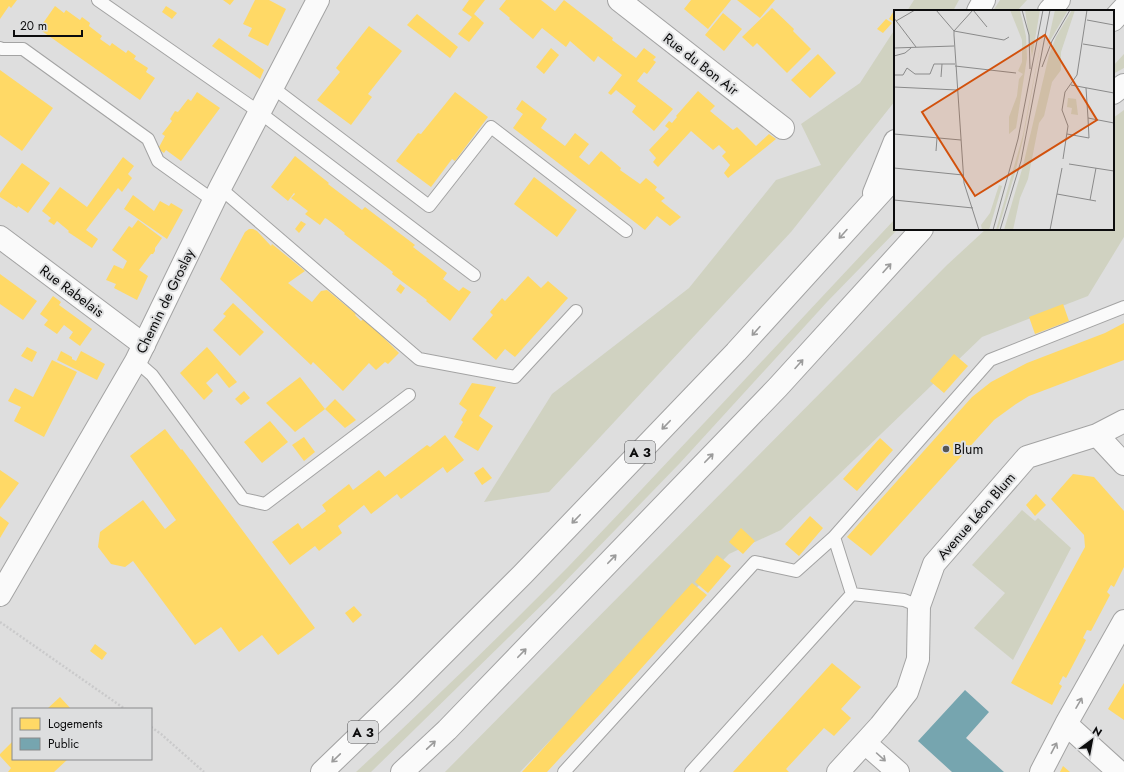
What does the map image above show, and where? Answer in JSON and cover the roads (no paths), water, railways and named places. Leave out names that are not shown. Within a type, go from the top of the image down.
[{"type":"main road","name":"Chemin de Groslay","points":[[2,588],[88,445],[140,353],[217,194],[318,0]]},
{"type":"main road","name":"Rue du Bon Air","points":[[619,0],[783,128]]},
{"type":"main road","points":[[979,10],[984,0]]},
{"type":"main road","points":[[1050,10],[1059,0]]},
{"type":"main road","points":[[1114,19],[1124,8]]},
{"type":"main road","points":[[1114,92],[1124,85]]},
{"type":"main road","points":[[869,206],[894,144]]},
{"type":"main road","name":"A 3","points":[[322,772],[405,692],[523,574],[736,352],[894,178]]},
{"type":"main road","points":[[402,772],[453,724],[746,420],[921,230]]},
{"type":"main road","name":"Rue Rabelais","points":[[0,237],[140,353]]},
{"type":"main road","name":"Avenue Léon Blum","points":[[838,772],[892,712],[907,692],[918,659],[919,606],[934,564],[1027,457],[1097,435],[1124,421]]},
{"type":"main road","points":[[1097,435],[1124,464]]},
{"type":"main road","points":[[1041,772],[1066,724],[1124,621]]},
{"type":"main road","points":[[1066,724],[1119,772]]},
{"type":"main road","points":[[865,743],[898,772]]},
{"type":"lane","points":[[98,0],[259,112],[474,274]]},
{"type":"lane","points":[[0,48],[22,49],[148,139],[158,161],[217,194],[419,359],[515,377],[576,311]]},
{"type":"lane","points":[[272,87],[429,206],[491,127],[626,231]]},
{"type":"lane","points":[[564,772],[755,562],[796,571],[834,537],[990,360],[1124,307]]},
{"type":"lane","points":[[140,353],[152,375],[244,499],[265,504],[409,395]]},
{"type":"lane","points":[[834,537],[852,594]]},
{"type":"lane","points":[[852,594],[904,600],[919,606]]},
{"type":"lane","points":[[691,772],[852,594]]},
{"type":"place","name":"Blum","points":[[946,449]]}]
